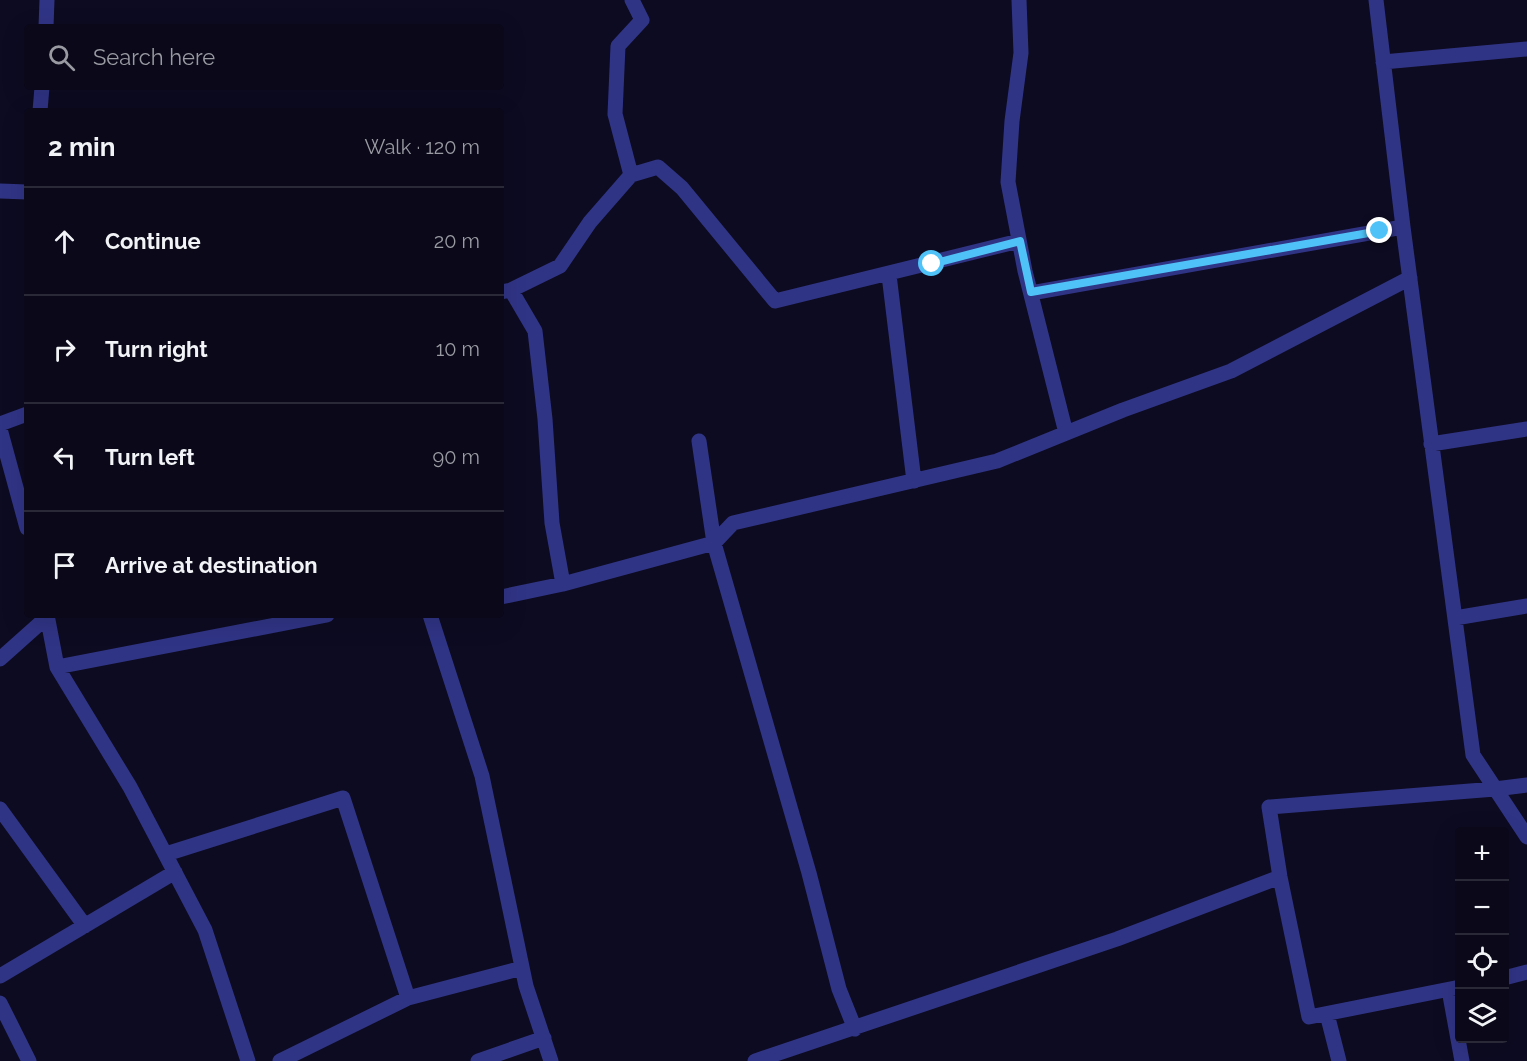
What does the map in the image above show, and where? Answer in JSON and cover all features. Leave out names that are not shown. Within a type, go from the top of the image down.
[{"type":"street","points":[[46,24],[47,0]]},
{"type":"street","points":[[631,175],[615,114],[618,46],[642,20],[632,0]]},
{"type":"street","points":[[1019,0],[1021,53],[1012,121],[1008,182],[1031,292],[1066,433]]},
{"type":"street","points":[[1376,0],[1403,227],[1473,755],[1527,837]]},
{"type":"street","points":[[1383,62],[1527,49]]},
{"type":"street","points":[[40,108],[42,90]]},
{"type":"street","points":[[563,584],[552,523],[545,419],[535,331],[506,291],[560,266],[590,222],[631,175],[658,167],[682,188],[776,301],[1020,241]]},
{"type":"street","points":[[0,191],[24,192]]},
{"type":"street","points":[[1031,292],[1403,227]]},
{"type":"street","points":[[889,275],[914,481]]},
{"type":"street","points":[[504,596],[563,584],[714,543],[733,523],[997,461],[1123,410],[1231,371],[1410,279]]},
{"type":"street","points":[[0,424],[24,415]]},
{"type":"street","points":[[0,429],[24,517]]},
{"type":"street","points":[[1431,444],[1527,429]]},
{"type":"street","points":[[699,441],[714,543],[803,852],[839,989],[855,1029]]},
{"type":"street","points":[[1455,618],[1527,606]]},
{"type":"street","points":[[0,657],[45,618]]},
{"type":"street","points":[[47,618],[57,667],[130,786],[206,930],[248,1061]]},
{"type":"street","points":[[57,667],[311,618]]},
{"type":"street","points":[[431,618],[482,776],[526,986],[551,1061]]},
{"type":"street","points":[[1462,1061],[1454,988],[1309,1017],[1280,877],[1269,807],[1527,785]]},
{"type":"street","points":[[166,854],[343,798],[408,998]]},
{"type":"street","points":[[0,809],[85,926]]},
{"type":"street","points":[[0,976],[175,872]]},
{"type":"street","points":[[755,1061],[1117,939],[1280,877]]},
{"type":"street","points":[[280,1061],[408,998],[522,968]]},
{"type":"street","points":[[1509,977],[1527,972]]},
{"type":"street","points":[[0,1003],[29,1061]]},
{"type":"street","points":[[1327,1014],[1339,1061]]},
{"type":"street","points":[[478,1061],[544,1038]]},
{"type":"route","points":[[932,264],[1020,241],[1031,292],[1380,231]]}]
